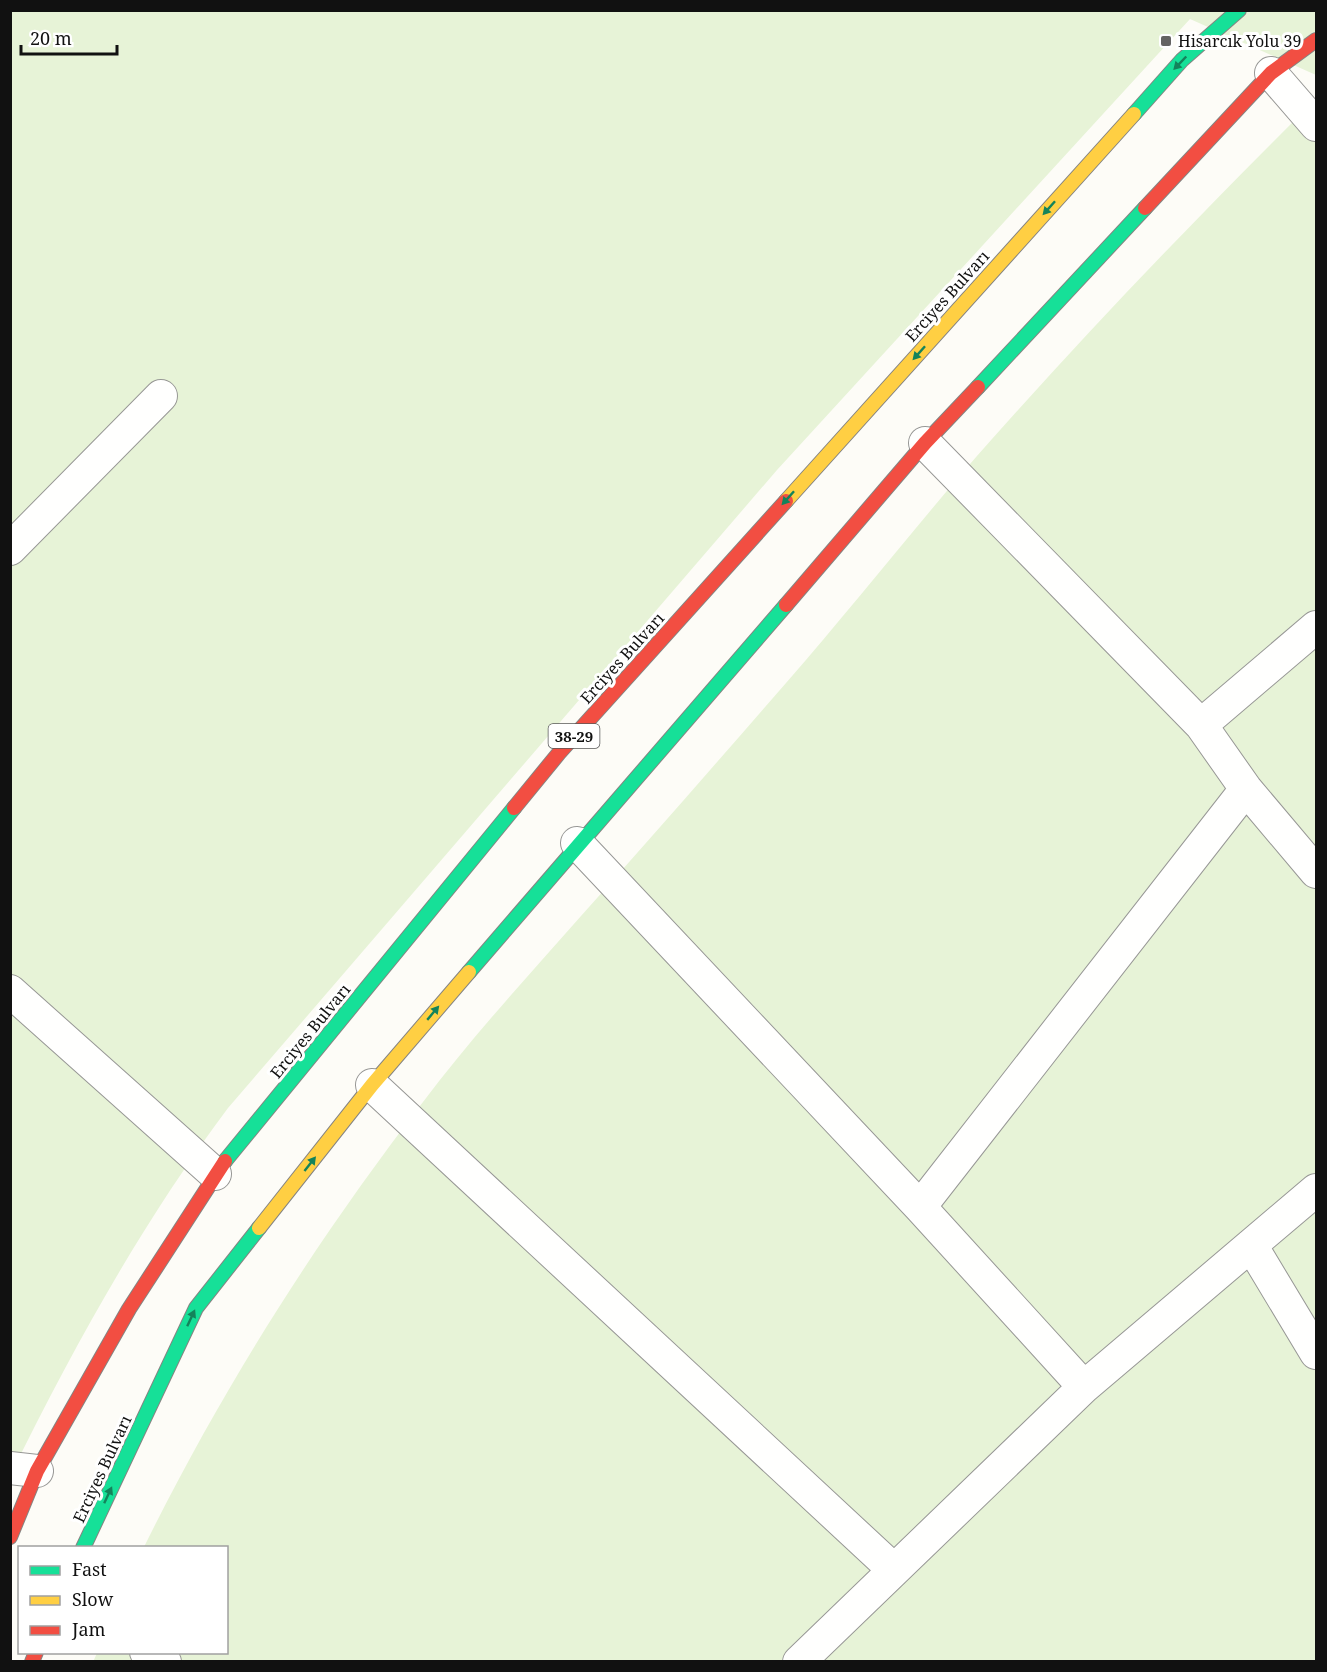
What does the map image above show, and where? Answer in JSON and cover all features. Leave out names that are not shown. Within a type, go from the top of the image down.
[{"type":"highway","name":"Erciyes Bulvarı","points":[[10,1537],[24,1470],[215,1174],[559,753],[1182,60],[1239,10]]},
{"type":"highway","name":"Erciyes Bulvarı","points":[[84,1546],[196,1308],[372,1085],[577,843],[925,442],[1271,73],[1317,40]]},
{"type":"street","points":[[1271,73],[1317,125]]},
{"type":"street","points":[[10,549],[161,396]]},
{"type":"street","points":[[925,442],[1201,725],[1246,789],[1317,872]]},
{"type":"street","points":[[1201,725],[1317,627]]},
{"type":"street","points":[[920,1207],[1246,789]]},
{"type":"street","points":[[577,843],[920,1207],[1084,1387]]},
{"type":"street","points":[[10,991],[215,1174]]},
{"type":"street","points":[[372,1085],[894,1570]]},
{"type":"street","points":[[800,1662],[1084,1387],[1317,1190]]},
{"type":"street","points":[[1251,1245],[1317,1353]]},
{"type":"street","points":[[148,1654],[165,1662]]},
{"type":"green space","points":[[11,11],[1316,11],[1316,75],[1190,19],[777,470],[228,1108],[167,1196],[111,1286],[59,1379],[11,1474]]},
{"type":"green space","points":[[1316,99],[1316,1661],[93,1662],[97,1654],[228,1654],[228,1546],[145,1546],[205,1430],[238,1374],[345,1208],[423,1102],[480,1031],[786,683],[992,439],[1151,266]]},
{"type":"traffic: fast","points":[[1134,114],[1182,60],[1239,10]]},
{"type":"traffic: fast","points":[[978,387],[1145,208]]},
{"type":"traffic: fast","points":[[469,972],[786,605]]},
{"type":"traffic: fast","points":[[225,1161],[514,808]]},
{"type":"traffic: fast","points":[[84,1546],[196,1308],[259,1228]]},
{"type":"traffic: slow","points":[[786,501],[1134,114]]},
{"type":"traffic: slow","points":[[259,1228],[372,1085],[469,972]]},
{"type":"traffic: jam","points":[[1145,208],[1271,73],[1316,40]]},
{"type":"traffic: jam","points":[[786,605],[925,443],[978,387]]},
{"type":"traffic: jam","points":[[514,808],[559,753],[786,501]]},
{"type":"traffic: jam","points":[[10,1537],[37,1471],[129,1309],[225,1161]]},
{"type":"traffic: jam","points":[[32,1662],[35,1654]]},
{"type":"place","name":"Hisarcık Yolu 39","points":[[1166,41]]}]
